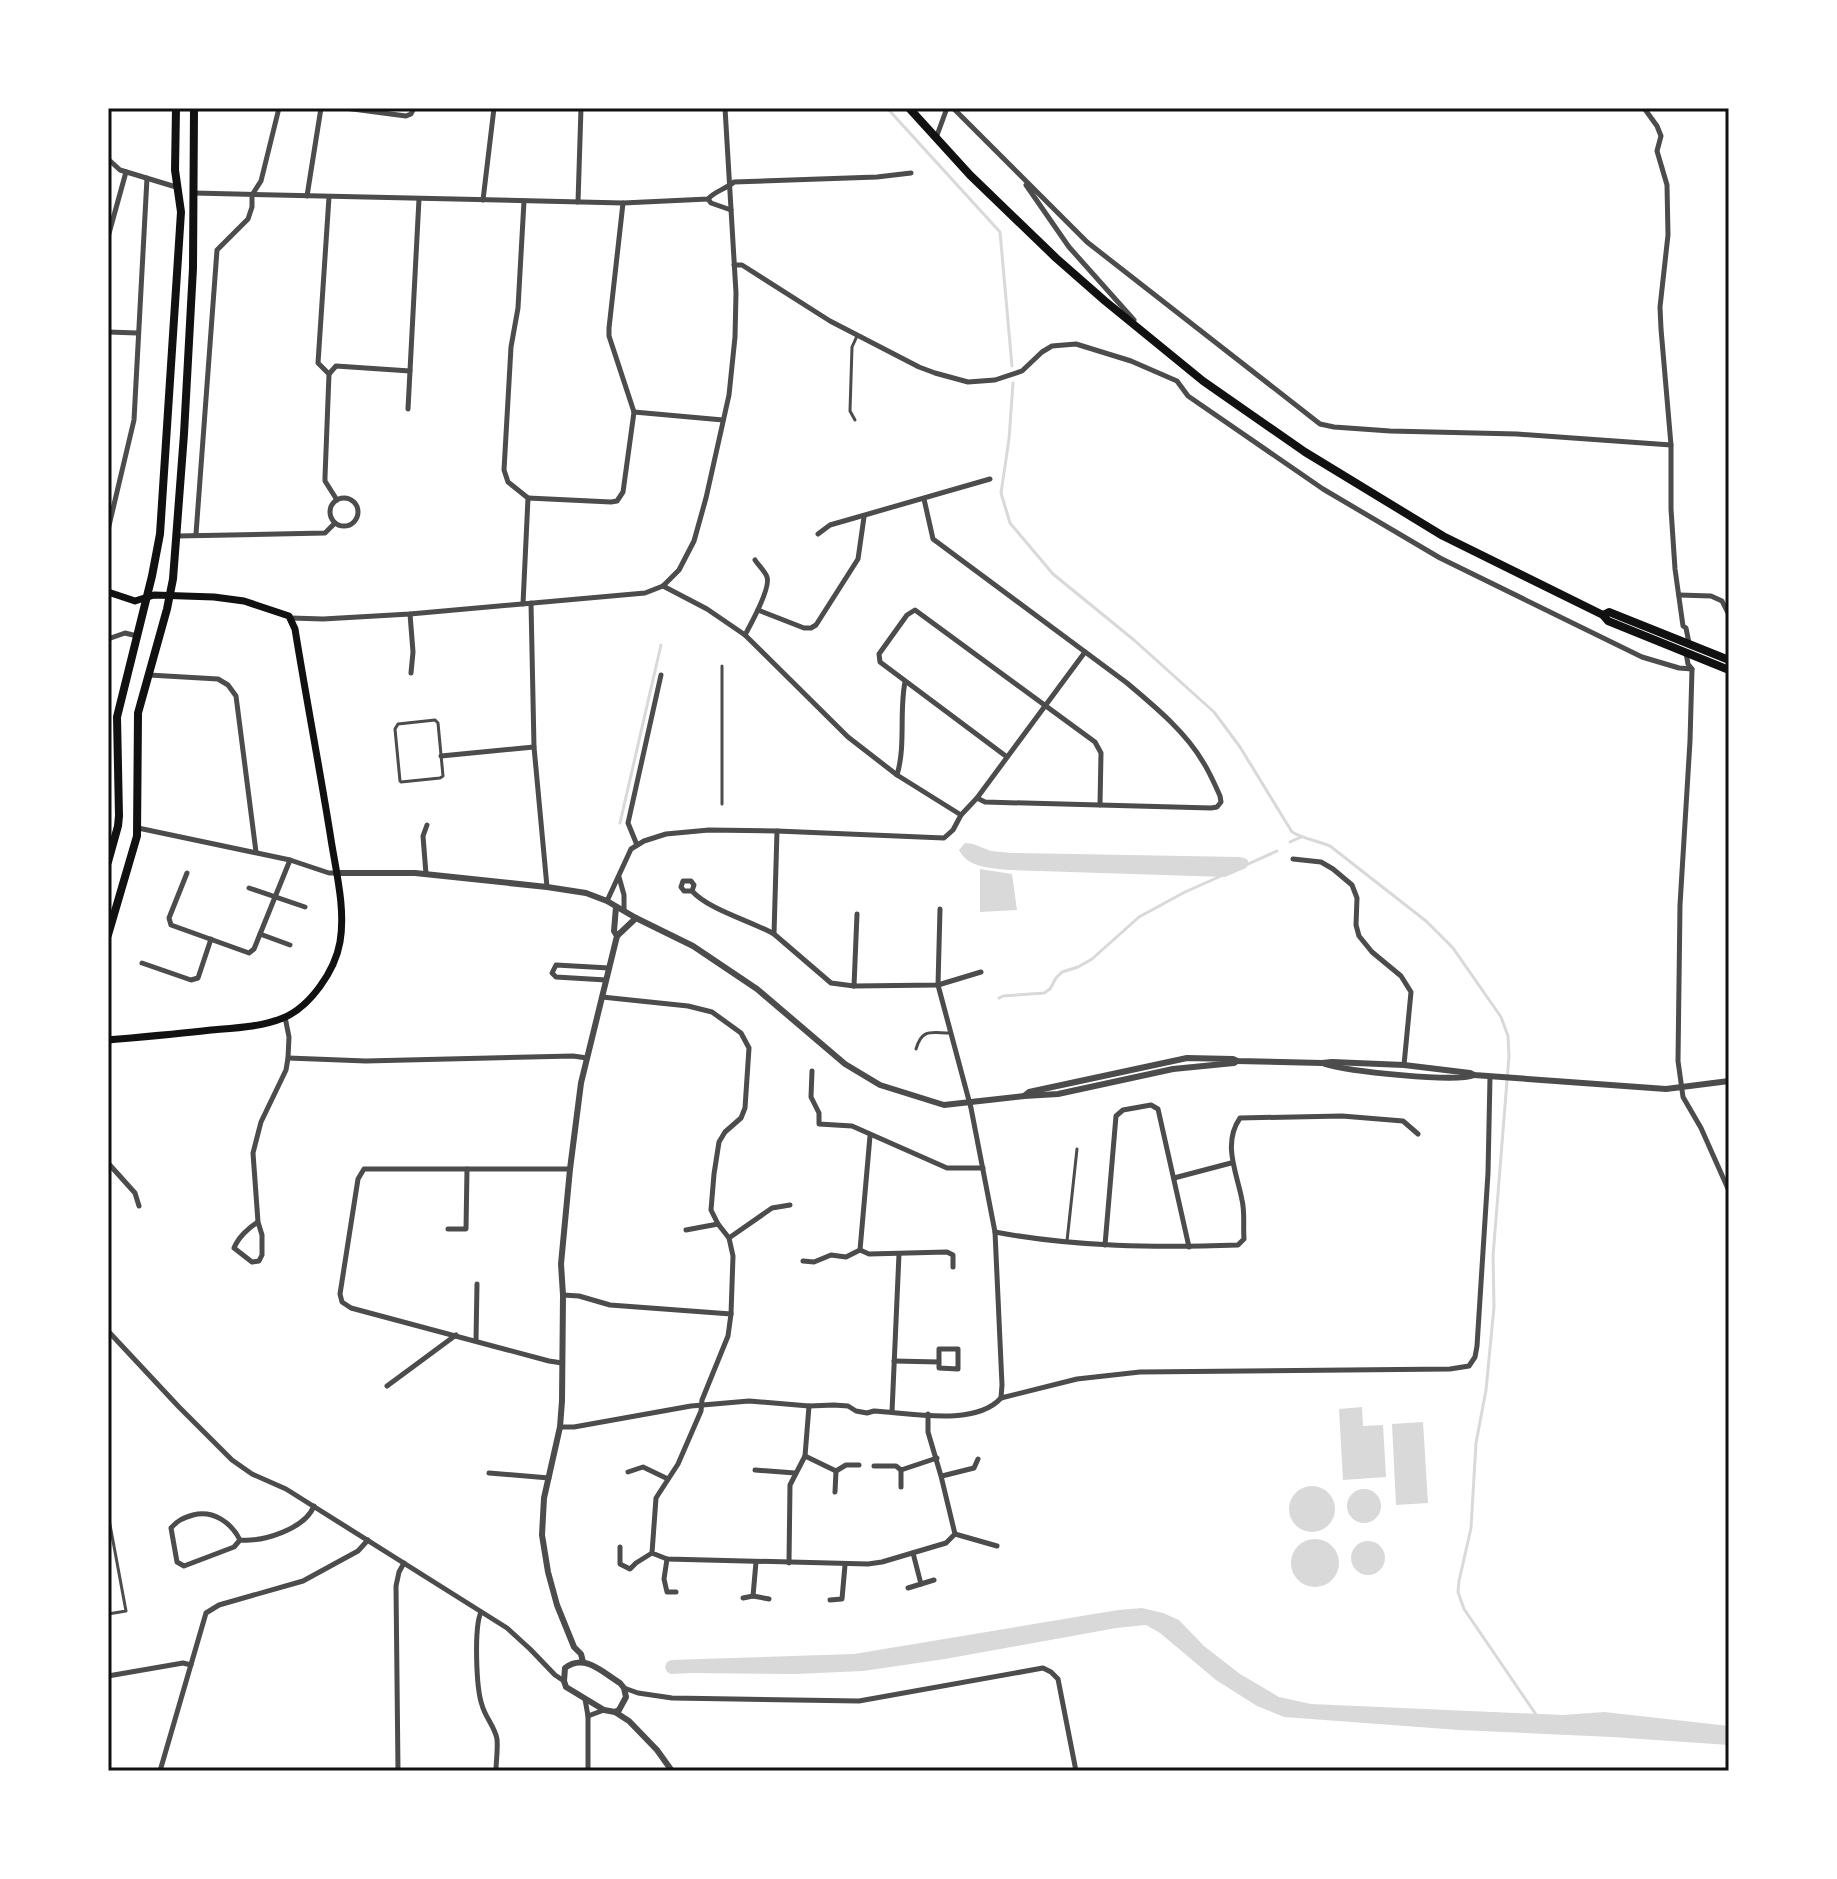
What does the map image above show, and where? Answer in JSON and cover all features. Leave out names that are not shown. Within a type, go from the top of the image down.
[{"type":"main road","points":[[108,862],[114,826],[114,716],[137,636],[160,534],[181,205],[175,170],[176,108]]},
{"type":"main road","points":[[108,935],[138,828],[138,713],[170,595],[177,536],[193,268],[194,108]]},
{"type":"main road","points":[[909,108],[970,175],[1056,258],[1203,381],[1336,472],[1443,536],[1603,615],[1609,612],[1729,670]]},
{"type":"main road","points":[[177,187],[193,193]]},
{"type":"main road","points":[[181,205],[194,205]]},
{"type":"main road","points":[[160,534],[177,536]]},
{"type":"main road","points":[[108,592],[135,601],[147,596],[170,595],[244,601],[291,618],[336,873],[341,920],[337,954],[326,978],[307,1001],[285,1017],[255,1026],[108,1040]]},
{"type":"main road","points":[[1701,654],[1729,660]]},
{"type":"main road","points":[[114,826],[138,828]]},
{"type":"street","points":[[196,534],[217,250],[248,219],[252,195],[261,181],[279,108]]},
{"type":"street","points":[[307,196],[321,108]]},
{"type":"street","points":[[345,108],[406,116],[414,108]]},
{"type":"street","points":[[483,200],[494,108]]},
{"type":"street","points":[[578,202],[581,108]]},
{"type":"street","points":[[291,618],[410,614],[645,593],[663,586],[679,570],[694,541],[706,498],[729,395],[735,337],[725,108]]},
{"type":"street","points":[[936,139],[947,108]]},
{"type":"street","points":[[953,108],[1087,242],[1320,424],[1390,431],[1517,434],[1671,445]]},
{"type":"street","points":[[1644,108],[1661,136],[1657,151],[1667,185],[1668,235],[1660,307],[1671,445],[1671,509],[1683,626],[1686,628],[1688,664],[1692,669]]},
{"type":"street","points":[[108,159],[120,170],[177,187]]},
{"type":"street","points":[[108,237],[126,172]]},
{"type":"street","points":[[193,193],[623,203],[708,199],[734,182],[911,173]]},
{"type":"street","points":[[1019,174],[1069,247],[1154,342]]},
{"type":"street","points":[[108,530],[134,420],[147,178]]},
{"type":"street","points":[[329,196],[318,363],[329,374]]},
{"type":"street","points":[[408,409],[419,198]]},
{"type":"street","points":[[708,199],[731,210]]},
{"type":"street","points":[[524,201],[504,470],[508,482],[528,498],[611,502],[617,501],[623,492],[634,412],[609,336],[623,203]]},
{"type":"street","points":[[734,265],[742,265],[857,336],[919,367],[968,382],[995,380],[1022,371],[1042,352],[1059,345],[1076,344],[1131,361],[1177,381],[1188,396],[1323,489],[1440,558],[1642,657],[1692,669]]},
{"type":"street","points":[[108,332],[137,333]]},
{"type":"street","points":[[337,500],[325,481],[329,374],[336,366],[410,371]]},
{"type":"street","points":[[634,412],[723,420]]},
{"type":"street","points":[[818,534],[830,525],[990,479]]},
{"type":"street","points":[[345,498],[352,501],[358,514],[353,522],[347,526],[335,523],[330,517],[330,509],[337,500],[345,498]]},
{"type":"street","points":[[523,604],[528,498]]},
{"type":"street","points":[[924,499],[933,539],[1138,693],[1182,735],[1203,761],[1221,802],[1211,808],[985,802],[977,798]]},
{"type":"street","points":[[758,610],[804,628],[816,625],[858,559],[864,517]]},
{"type":"street","points":[[177,536],[325,533],[335,523]]},
{"type":"street","points":[[745,635],[767,584],[767,578],[755,560]]},
{"type":"street","points":[[663,586],[707,609],[745,635],[848,737],[897,775],[961,815]]},
{"type":"street","points":[[1679,595],[1711,596],[1722,601],[1729,615]]},
{"type":"street","points":[[531,603],[534,747],[547,887]]},
{"type":"street","points":[[1007,757],[880,662],[879,654],[907,615],[915,610],[1095,742],[1101,753],[1100,805]]},
{"type":"street","points":[[410,614],[411,673]]},
{"type":"street","points":[[1676,644],[1683,626]]},
{"type":"street","points":[[108,639],[125,633],[137,636]]},
{"type":"street","points":[[607,901],[631,849],[652,837],[666,834],[721,827],[944,838],[1085,652]]},
{"type":"street","points":[[1701,654],[1692,669],[1679,925],[1678,1061],[1683,1097],[1701,1128],[1729,1191]]},
{"type":"street","points":[[149,675],[218,679],[228,685],[236,696],[256,852]]},
{"type":"street","points":[[637,845],[628,823],[661,675]]},
{"type":"street","points":[[897,775],[905,682]]},
{"type":"street","points":[[441,756],[534,747]]},
{"type":"street","points":[[426,874],[423,836],[427,825]]},
{"type":"street","points":[[138,828],[290,860],[329,873],[426,874],[586,893],[693,946],[757,989],[845,1064],[880,1085],[944,1105],[1047,1096],[1201,1062],[1233,1059],[1404,1065],[1494,1077],[1666,1089],[1729,1081]]},
{"type":"street","points":[[774,934],[777,831]]},
{"type":"street","points":[[1293,859],[1321,862],[1352,885],[1357,898],[1356,925],[1359,936],[1372,952],[1401,976],[1411,992],[1404,1074]]},
{"type":"street","points":[[187,873],[169,918],[171,925],[249,953],[254,949],[290,860]]},
{"type":"street","points":[[618,875],[624,895],[624,911]]},
{"type":"street","points":[[249,888],[305,907]]},
{"type":"street","points":[[692,891],[724,911],[774,934],[831,983],[854,986],[938,985],[981,972]]},
{"type":"street","points":[[616,907],[614,931],[617,936]]},
{"type":"street","points":[[560,1427],[701,1405],[749,1401],[848,1406],[867,1413],[956,1417],[981,1413],[1001,1398],[995,1232],[970,1102],[938,985],[940,909]]},
{"type":"street","points":[[854,986],[857,914]]},
{"type":"street","points":[[583,1662],[557,1605],[548,1572],[542,1535],[544,1498],[560,1427],[561,1264],[581,1083],[617,936],[636,918]]},
{"type":"street","points":[[260,934],[290,945]]},
{"type":"street","points":[[142,963],[191,980],[198,978],[211,939]]},
{"type":"street","points":[[606,980],[556,977],[552,973],[556,965],[609,968]]},
{"type":"street","points":[[602,997],[688,1006],[712,1012],[741,1033],[749,1048],[745,1108],[741,1118],[719,1142],[711,1210],[729,1238],[733,1256],[728,1336],[678,1464],[656,1498],[652,1553]]},
{"type":"street","points":[[258,1222],[250,1227],[234,1248],[252,1262],[259,1261],[262,1255],[253,1153],[261,1122],[282,1080],[288,1058],[289,1037],[285,1017]]},
{"type":"street","points":[[288,1058],[366,1061],[587,1058]]},
{"type":"street","points":[[1024,1096],[1029,1092],[1187,1058],[1201,1062]]},
{"type":"street","points":[[1322,1063],[1349,1070],[1451,1078],[1474,1075]]},
{"type":"street","points":[[812,1071],[811,1097],[819,1113],[819,1124],[852,1126],[947,1168],[983,1168]]},
{"type":"street","points":[[1001,1398],[1077,1379],[1140,1372],[1450,1369],[1469,1366],[1477,1346],[1494,1077]]},
{"type":"street","points":[[1084,1081],[1087,1089]]},
{"type":"street","points":[[1105,1245],[1116,1116],[1123,1110],[1151,1105],[1158,1109],[1189,1247]]},
{"type":"street","points":[[995,1232],[1105,1245],[1238,1245],[1244,1239],[1243,1201],[1232,1163],[1234,1127],[1240,1118],[1342,1116],[1403,1121],[1418,1134]]},
{"type":"street","points":[[860,1250],[870,1136]]},
{"type":"street","points":[[108,1163],[135,1193],[139,1206]]},
{"type":"street","points":[[1174,1178],[1232,1163]]},
{"type":"street","points":[[562,1363],[351,1308],[342,1302],[340,1294],[358,1179],[364,1169],[570,1169]]},
{"type":"street","points":[[448,1229],[466,1229],[467,1169]]},
{"type":"street","points":[[729,1238],[772,1208],[790,1205]]},
{"type":"street","points":[[686,1230],[718,1224]]},
{"type":"street","points":[[860,1250],[869,1254],[947,1252],[953,1255],[953,1267]]},
{"type":"street","points":[[803,1261],[814,1262],[831,1255],[846,1257],[860,1250]]},
{"type":"street","points":[[892,1412],[899,1254]]},
{"type":"street","points":[[476,1340],[477,1284]]},
{"type":"street","points":[[563,1295],[610,1305],[731,1314]]},
{"type":"street","points":[[108,1331],[232,1460],[252,1474],[314,1506],[507,1628],[564,1681]]},
{"type":"street","points":[[387,1386],[456,1335]]},
{"type":"street","points":[[939,1349],[958,1349],[958,1369],[939,1368],[939,1362],[939,1349]]},
{"type":"street","points":[[894,1361],[939,1362]]},
{"type":"street","points":[[789,1563],[790,1485],[805,1456],[809,1406]]},
{"type":"street","points":[[928,1414],[928,1432],[955,1534]]},
{"type":"street","points":[[805,1456],[836,1471]]},
{"type":"street","points":[[901,1470],[937,1458]]},
{"type":"street","points":[[941,1476],[974,1468],[978,1459]]},
{"type":"street","points":[[836,1471],[846,1465],[859,1465]]},
{"type":"street","points":[[874,1466],[896,1466],[901,1470]]},
{"type":"street","points":[[628,1472],[643,1467],[668,1479]]},
{"type":"street","points":[[755,1470],[795,1473]]},
{"type":"street","points":[[901,1470],[901,1487]]},
{"type":"street","points":[[835,1492],[836,1471]]},
{"type":"street","points":[[489,1473],[549,1478]]},
{"type":"street","points":[[240,1540],[253,1541],[298,1526],[307,1519],[314,1506]]},
{"type":"street","points":[[204,1512],[218,1517],[235,1530],[240,1540],[234,1547],[184,1566],[177,1562],[171,1528],[177,1520],[204,1512]]},
{"type":"street","points":[[652,1553],[667,1559],[845,1565],[882,1562],[946,1543],[955,1534]]},
{"type":"street","points":[[955,1534],[997,1546]]},
{"type":"street","points":[[160,1771],[206,1613],[219,1605],[303,1581],[358,1551],[368,1540]]},
{"type":"street","points":[[620,1547],[620,1564],[630,1569],[652,1553]]},
{"type":"street","points":[[913,1553],[921,1584]]},
{"type":"street","points":[[667,1559],[665,1587],[667,1592],[676,1592]]},
{"type":"street","points":[[753,1596],[756,1562]]},
{"type":"street","points":[[398,1771],[396,1586],[404,1563]]},
{"type":"street","points":[[830,1600],[842,1599],[845,1565]]},
{"type":"street","points":[[908,1588],[934,1580]]},
{"type":"street","points":[[743,1598],[769,1599]]},
{"type":"street","points":[[481,1612],[477,1625],[479,1697],[497,1738],[496,1771]]},
{"type":"street","points":[[572,1662],[574,1647]]},
{"type":"street","points":[[549,1669],[583,1662],[624,1688],[672,1698],[859,1701],[1043,1668],[1058,1679],[1076,1771]]},
{"type":"street","points":[[108,1676],[183,1663],[191,1665]]},
{"type":"street","points":[[565,1668],[566,1687],[629,1721],[672,1771]]},
{"type":"street","points":[[624,1688],[629,1721]]},
{"type":"street","points":[[615,1712],[638,1693]]},
{"type":"street","points":[[585,1699],[588,1771]]},
{"type":"street","points":[[588,1716],[604,1710]]},
{"type":"lane","points":[[855,420],[850,411],[852,347],[857,336]]},
{"type":"lane","points":[[722,666],[722,804]]},
{"type":"lane","points":[[435,720],[438,723],[441,756],[443,776],[440,778],[400,781],[395,729],[398,724],[435,720]]},
{"type":"lane","points":[[916,1049],[919,1038],[925,1033],[950,1033]]},
{"type":"lane","points":[[1067,1241],[1077,1149]]},
{"type":"lane","points":[[108,1514],[126,1611],[108,1614]]},
{"type":"shaded area","points":[[965,843],[991,851],[1012,853],[1240,857],[1247,859],[1249,864],[1225,877],[1009,870],[981,866],[968,860],[959,850]]},
{"type":"shaded area","points":[[980,869],[1012,874],[1017,910],[980,912]]},
{"type":"shaded area","points":[[1362,1407],[1363,1426],[1383,1425],[1386,1477],[1343,1480],[1339,1409]]},
{"type":"shaded area","points":[[1423,1422],[1428,1503],[1396,1505],[1392,1424]]},
{"type":"shaded area","points":[[1312,1486],[1321,1487],[1328,1493],[1334,1500],[1334,1518],[1328,1525],[1321,1531],[1312,1532],[1303,1531],[1296,1525],[1290,1518],[1289,1509],[1290,1500],[1296,1493],[1303,1487]]},
{"type":"shaded area","points":[[1364,1489],[1376,1494],[1381,1506],[1376,1518],[1364,1523],[1352,1518],[1347,1506],[1352,1494]]},
{"type":"shaded area","points":[[1315,1539],[1332,1546],[1339,1563],[1332,1580],[1315,1587],[1298,1580],[1291,1563],[1298,1546]]},
{"type":"shaded area","points":[[1368,1541],[1380,1546],[1385,1558],[1380,1570],[1368,1575],[1356,1570],[1351,1558],[1356,1546]]},
{"type":"shaded area","points":[[1142,1608],[1179,1620],[1204,1646],[1240,1674],[1279,1697],[1311,1704],[1563,1715],[1604,1712],[1729,1726],[1729,1745],[1284,1717],[1257,1706],[1216,1680],[1146,1625],[863,1671],[671,1674],[665,1667],[671,1660],[854,1654]]},
{"type":"waterway","points":[[887,108],[1000,232],[1012,366]]},
{"type":"waterway","points":[[1013,383],[1001,493],[1010,523],[1053,574],[1134,640],[1214,712],[1240,747],[1292,832],[1330,846],[1426,921],[1453,948],[1501,1017],[1508,1036],[1509,1056],[1493,1256],[1494,1307],[1486,1390],[1476,1443],[1471,1528],[1458,1592],[1464,1609],[1537,1716]]},
{"type":"waterway","points":[[620,823],[661,645]]},
{"type":"waterway","points":[[1290,842],[1301,837]]},
{"type":"waterway","points":[[1246,865],[1277,851]]},
{"type":"waterway","points":[[999,998],[1044,993],[1062,972],[1092,959],[1139,917],[1221,876]]}]
